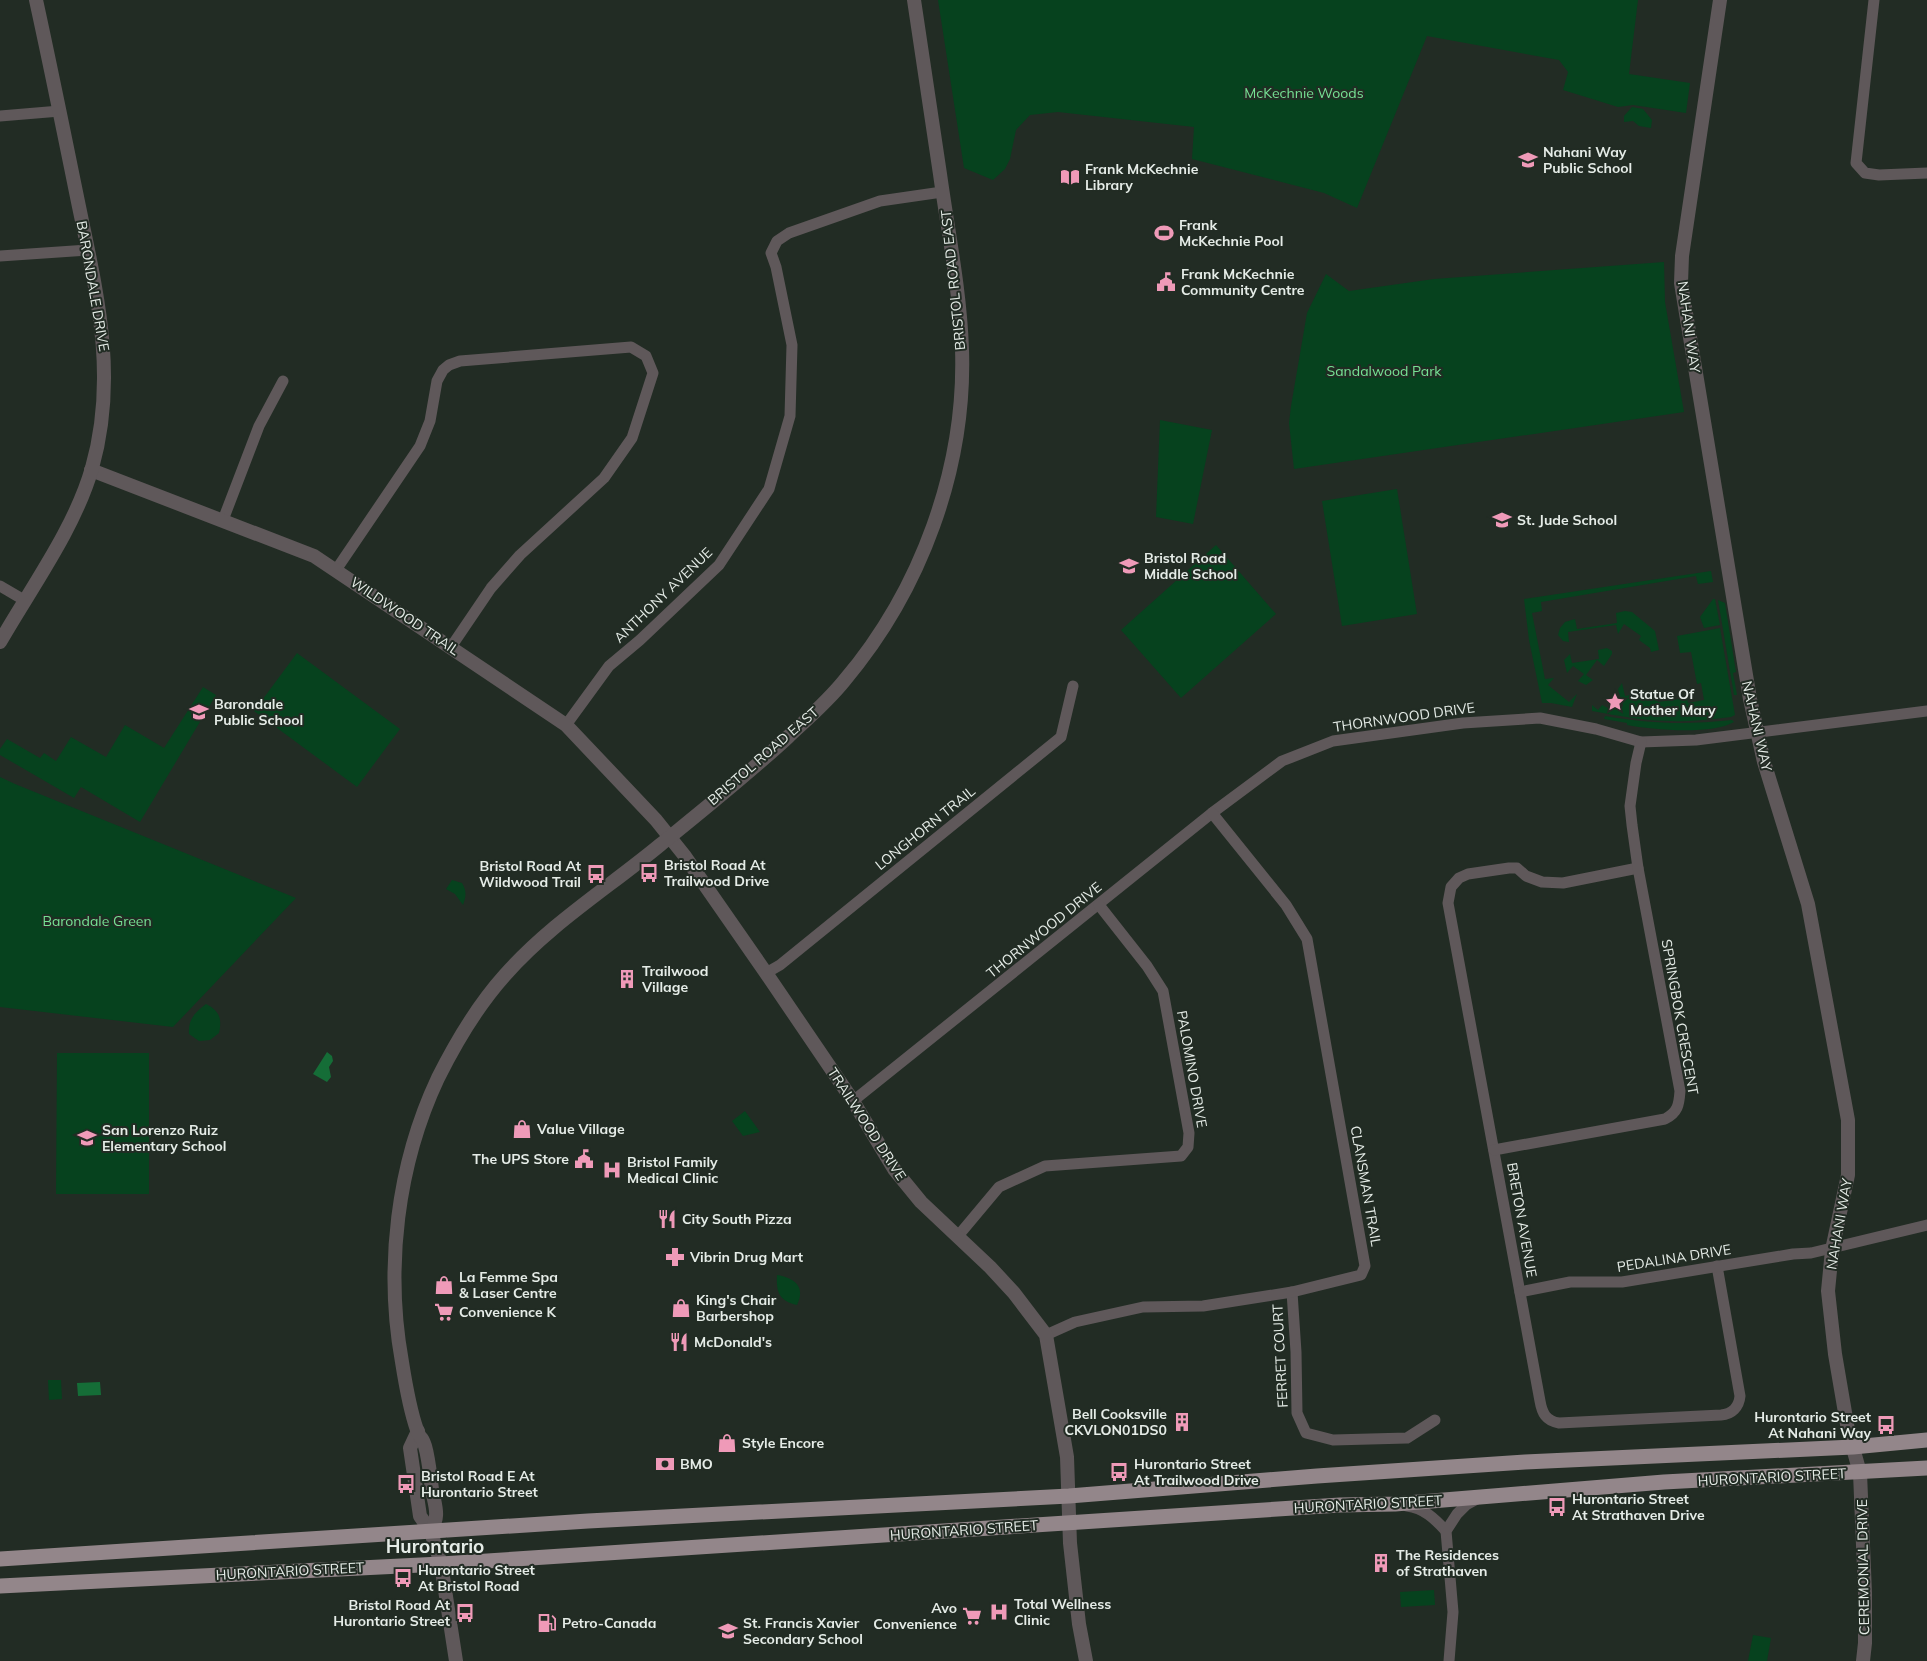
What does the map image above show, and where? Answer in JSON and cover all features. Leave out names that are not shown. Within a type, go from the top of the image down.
[{"type":"main road","name":"HURONTARIO STREET","points":[[0,1559],[588,1521],[1069,1496],[1317,1476],[1525,1462],[1853,1447],[1927,1440]]},
{"type":"main road","name":"HURONTARIO STREET","points":[[0,1586],[441,1564],[1340,1505],[1395,1504],[1664,1482],[1927,1468]]},
{"type":"street","name":"BARONDALE DRIVE","points":[[0,642],[64,532],[91,470],[101,424],[105,386],[105,355],[99,306],[36,0]]},
{"type":"street","name":"BRISTOL ROAD EAST","points":[[456,1661],[441,1564],[431,1532],[420,1516],[410,1448],[418,1431],[402,1361],[395,1318],[393,1287],[394,1251],[403,1189],[412,1152],[424,1113],[439,1077],[458,1042],[485,1000],[505,975],[561,922],[669,837],[771,752],[814,713],[842,684],[869,650],[892,613],[930,534],[950,469],[961,408],[960,312],[914,0]]},
{"type":"street","name":"NAHANI WAY","points":[[1720,0],[1682,256],[1681,283],[1750,699],[1764,762],[1808,904],[1848,1120],[1848,1175],[1832,1250],[1828,1291],[1830,1316],[1848,1430],[1860,1473]]},
{"type":"street","points":[[1874,0],[1856,163],[1865,173],[1879,175],[1927,173]]},
{"type":"street","points":[[0,116],[60,111]]},
{"type":"street","name":"ANTHONY AVENUE","points":[[566,725],[609,666],[640,640],[719,565],[769,489],[790,416],[792,345],[772,253],[777,241],[789,233],[880,201],[942,192]]},
{"type":"street","points":[[0,256],[88,250]]},
{"type":"street","points":[[336,570],[420,446],[430,421],[437,381],[443,370],[449,365],[460,361],[631,347],[646,356],[653,373],[632,438],[604,478],[520,556],[491,588],[451,647]]},
{"type":"street","points":[[223,520],[259,426],[283,381]]},
{"type":"street","name":"WILDWOOD TRAIL","points":[[91,470],[314,556],[566,725],[656,820],[669,837]]},
{"type":"street","points":[[0,586],[24,600]]},
{"type":"street","name":"LONGHORN TRAIL","points":[[766,973],[780,965],[1061,737],[1073,686]]},
{"type":"street","name":"THORNWOOD DRIVE","points":[[853,1101],[1212,813],[1282,761],[1332,741],[1463,723],[1540,718],[1596,729],[1641,742],[1696,740],[1927,711]]},
{"type":"street","name":"SPRINGBOK CRESCENT","points":[[1494,1150],[1665,1119],[1675,1113],[1679,1105],[1680,1091],[1638,868],[1630,806],[1641,742]]},
{"type":"street","name":"CLANSMAN TRAIL","points":[[1046,1335],[1075,1322],[1144,1307],[1203,1306],[1292,1292],[1361,1275],[1365,1266],[1308,939],[1286,905],[1212,813]]},
{"type":"street","name":"TRAILWOOD DRIVE","points":[[669,837],[766,973],[853,1101],[894,1169],[921,1202],[958,1236],[1014,1293],[1046,1335],[1065,1440],[1069,1523],[1078,1614],[1086,1661]]},
{"type":"street","name":"BRETON AVENUE","points":[[1638,868],[1563,883],[1542,882],[1526,876],[1518,868],[1468,874],[1459,878],[1451,887],[1448,903],[1541,1410],[1549,1420],[1559,1423],[1726,1414],[1736,1408],[1740,1396],[1717,1266]]},
{"type":"street","name":"PALOMINO DRIVE","points":[[958,1236],[999,1187],[1045,1166],[1181,1156],[1188,1147],[1189,1133],[1163,991],[1147,966],[1099,905]]},
{"type":"street","name":"PEDALINA DRIVE","points":[[1520,1292],[1570,1282],[1622,1282],[1717,1266],[1832,1250],[1927,1225]]},
{"type":"street","name":"FERRET COURT","points":[[1292,1292],[1296,1352],[1297,1413],[1306,1433],[1333,1440],[1407,1438],[1435,1420]]},
{"type":"street","name":"CEREMONIAL DRIVE","points":[[1860,1473],[1865,1593],[1863,1661]]},
{"type":"street","points":[[1449,1661],[1452,1612],[1446,1531],[1457,1514],[1481,1497]]},
{"type":"street","points":[[1395,1504],[1417,1507],[1430,1515],[1446,1531]]},
{"type":"green space","name":"McKechnie Woods","points":[[938,0],[1638,0],[1629,74],[1690,83],[1686,113],[1633,105],[1618,107],[1563,90],[1568,72],[1559,60],[1427,36],[1357,208],[1324,193],[1192,159],[1194,127],[1058,112],[1030,115],[1016,130],[1010,159],[1005,169],[993,180],[964,168]]},
{"type":"green space","points":[[1632,107],[1643,109],[1652,120],[1651,128],[1639,126],[1633,121],[1624,122],[1624,116]]},
{"type":"green space","name":"Sandalwood Park","points":[[1664,262],[1665,302],[1684,412],[1294,469],[1289,423],[1291,406],[1307,313],[1326,274],[1349,291],[1434,279]]},
{"type":"green space","points":[[1160,420],[1212,430],[1193,524],[1156,517]]},
{"type":"green space","points":[[1397,489],[1417,614],[1342,626],[1322,501]]},
{"type":"green space","points":[[1216,545],[1276,614],[1181,698],[1121,630]]},
{"type":"green space","points":[[1711,571],[1713,582],[1698,584],[1696,576],[1541,602],[1542,611],[1532,613],[1545,679],[1554,678],[1548,685],[1569,702],[1577,694],[1572,707],[1542,703],[1529,640],[1524,599]]},
{"type":"green space","points":[[1713,599],[1715,599],[1720,625],[1704,628],[1700,617]]},
{"type":"green space","points":[[1718,600],[1725,603],[1736,672],[1733,673],[1737,695],[1734,695]]},
{"type":"green space","points":[[1632,612],[1655,631],[1659,650],[1651,652],[1650,648],[1639,640],[1641,636],[1624,624],[1618,634],[1616,625],[1568,632],[1569,642],[1563,641],[1558,635],[1560,628],[1565,622],[1575,619],[1577,629],[1617,623],[1616,613]]},
{"type":"green space","points":[[1720,628],[1735,715],[1694,721],[1663,721],[1592,711],[1592,705],[1598,710],[1602,705],[1610,709],[1621,708],[1623,706],[1618,689],[1622,683],[1625,696],[1650,691],[1651,697],[1656,697],[1658,702],[1687,698],[1688,703],[1704,700],[1701,683],[1697,684],[1691,652],[1680,653],[1677,636]]},
{"type":"green space","points":[[1607,648],[1612,651],[1612,654],[1604,666],[1597,660],[1586,675],[1593,680],[1586,685],[1578,681],[1584,674],[1573,666],[1567,673],[1564,660],[1570,654],[1572,663],[1599,659],[1598,650]]},
{"type":"green space","points":[[297,653],[400,729],[357,787],[254,711]]},
{"type":"green space","points":[[203,687],[216,695],[140,822],[81,787],[74,798],[0,755],[0,749],[7,739],[40,758],[44,753],[56,761],[71,737],[106,757],[125,725],[164,748]]},
{"type":"green space","points":[[1605,716],[1668,723],[1732,720],[1734,722],[1712,729],[1666,730],[1627,725],[1627,723],[1604,719]]},
{"type":"green space","name":"Barondale Green","points":[[0,777],[296,898],[173,1027],[0,1007]]},
{"type":"green space","points":[[452,880],[462,883],[464,886],[466,894],[463,905],[455,894],[446,889]]},
{"type":"green space","points":[[206,1004],[219,1016],[219,1033],[210,1040],[199,1041],[189,1034],[190,1025],[195,1014]]},
{"type":"green space","points":[[57,1053],[149,1053],[149,1194],[56,1194]]},
{"type":"green space","points":[[745,1111],[760,1132],[743,1136],[732,1121]]},
{"type":"green space","points":[[777,1275],[789,1278],[797,1284],[800,1293],[797,1305],[786,1301],[780,1295],[777,1286]]},
{"type":"green space","points":[[48,1380],[61,1380],[62,1399],[49,1400]]},
{"type":"green space","points":[[1434,1590],[1435,1605],[1401,1607],[1400,1592]]},
{"type":"green space","points":[[1753,1635],[1771,1638],[1767,1661],[1748,1661]]},
{"type":"shaded area","points":[[327,1052],[332,1056],[333,1061],[329,1067],[331,1077],[327,1082],[313,1074]]},
{"type":"shaded area","points":[[100,1382],[101,1395],[78,1396],[77,1383]]},
{"type":"place","name":"Nahani Way Public School","points":[[1528,160]]},
{"type":"place","name":"Frank McKechnie Library","points":[[1070,177]]},
{"type":"place","name":"Frank McKechnie Pool","points":[[1164,233]]},
{"type":"place","name":"Frank McKechnie Community Centre","points":[[1166,282]]},
{"type":"place","name":"St. Jude School","points":[[1502,520]]},
{"type":"place","name":"Bristol Road Middle School","points":[[1129,566]]},
{"type":"place","name":"Statue Of Mother Mary","points":[[1615,702]]},
{"type":"place","name":"Barondale Public School","points":[[199,712]]},
{"type":"place","name":"Bristol Road At Trailwood Drive","points":[[649,873]]},
{"type":"place","name":"Bristol Road At Wildwood Trail","points":[[596,874]]},
{"type":"place","name":"Trailwood Village","points":[[627,979]]},
{"type":"place","name":"Value Village","points":[[522,1129]]},
{"type":"place","name":"San Lorenzo Ruiz Elementary School","points":[[87,1138]]},
{"type":"place","name":"The UPS Store","points":[[584,1159]]},
{"type":"place","name":"Bristol Family Medical Clinic","points":[[612,1170]]},
{"type":"place","name":"City South Pizza","points":[[667,1219]]},
{"type":"place","name":"Vibrin Drug Mart","points":[[675,1257]]},
{"type":"place","name":"La Femme Spa & Laser Centre","points":[[444,1285]]},
{"type":"place","name":"King's Chair Barbershop","points":[[681,1308]]},
{"type":"place","name":"Convenience K","points":[[444,1312]]},
{"type":"place","name":"McDonald's","points":[[679,1342]]},
{"type":"place","name":"Bell Cooksville CKVLON01DS0","points":[[1182,1422]]},
{"type":"place","name":"Hurontario Street At Nahani Way","points":[[1886,1425]]},
{"type":"place","name":"Style Encore","points":[[727,1443]]},
{"type":"place","name":"BMO","points":[[665,1464]]},
{"type":"place","name":"Hurontario Street At Trailwood Drive","points":[[1119,1472]]},
{"type":"place","name":"Bristol Road E At Hurontario Street","points":[[406,1484]]},
{"type":"place","name":"Hurontario Street At Strathaven Drive","points":[[1557,1507]]},
{"type":"place","name":"The Residences of Strathaven","points":[[1381,1563]]},
{"type":"place","name":"Hurontario Street At Bristol Road","points":[[403,1578]]},
{"type":"place","name":"Total Wellness Clinic","points":[[999,1612]]},
{"type":"place","name":"Bristol Road At Hurontario Street","points":[[465,1613]]},
{"type":"place","name":"Avo Convenience","points":[[972,1616]]},
{"type":"place","name":"Petro-Canada","points":[[547,1623]]},
{"type":"place","name":"St. Francis Xavier Secondary School","points":[[728,1631]]},
{"type":"district","name":"Hurontario","points":[[435,1546]]}]
